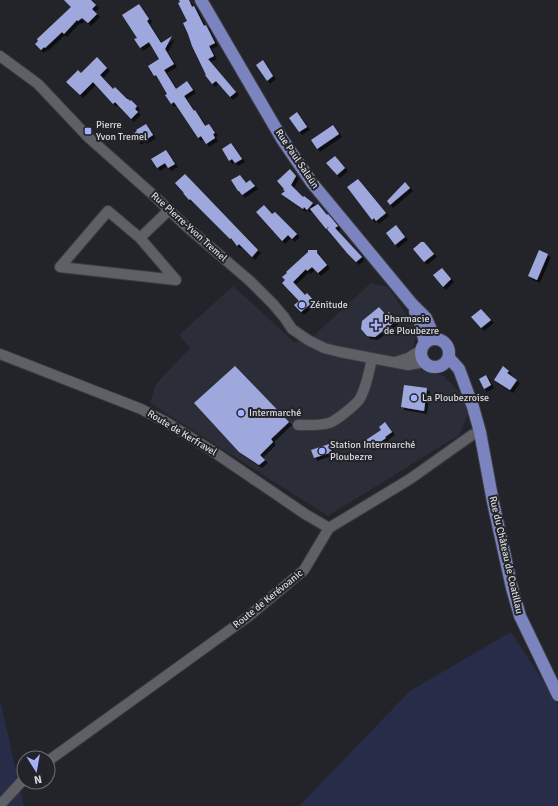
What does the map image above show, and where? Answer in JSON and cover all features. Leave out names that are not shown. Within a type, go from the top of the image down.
[{"type":"main road","name":"Rue Paul Salaün","points":[[201,0],[282,139],[312,183],[412,304],[427,344]]},
{"type":"main road","points":[[440,340],[445,342],[450,352],[444,362],[435,367],[430,366],[425,362],[422,357],[427,344],[440,340]]},
{"type":"main road","points":[[444,362],[465,384],[474,407],[480,432]]},
{"type":"main road","name":"Rue du Château de Coatillau","points":[[480,432],[493,502],[512,588],[520,616],[558,695]]},
{"type":"street","name":"Rue Pierre-Yvon Tremel","points":[[0,56],[38,84],[88,137],[187,227],[250,281],[284,317],[292,329],[308,340],[324,348],[372,359],[408,365],[425,362]]},
{"type":"street","points":[[140,238],[169,210]]},
{"type":"street","points":[[108,211],[140,238],[176,280],[60,267],[108,211]]},
{"type":"street","name":"Rue Pierre-Yvon Tremel","points":[[394,362],[408,358],[427,344]]},
{"type":"street","name":"Route de Kerfravel","points":[[0,354],[141,409],[166,422],[211,450],[305,514],[329,528]]},
{"type":"street","points":[[298,425],[330,423],[347,411],[359,400],[364,390],[372,359]]},
{"type":"street","name":"Route de Kerévoanic","points":[[56,755],[249,616],[304,570],[329,528],[410,479],[472,435],[480,432]]},
{"type":"street","points":[[0,805],[16,788]]},
{"type":"shaded area","points":[[371,283],[388,287],[413,324],[416,338],[412,348],[422,371],[444,376],[459,392],[469,412],[459,435],[328,516],[150,403],[156,384],[190,348],[179,335],[233,286],[294,342],[308,341]]},
{"type":"shaded area","points":[[511,632],[558,704],[558,806],[299,806],[410,691]]},
{"type":"shaded area","points":[[0,700],[16,771],[16,790],[20,790],[24,806],[0,806]]},
{"type":"building","points":[[64,0],[91,0],[96,5],[92,9],[97,14],[88,23],[82,18],[78,21],[77,20],[64,34],[62,32],[41,50],[35,44],[38,41],[37,39],[71,7]]},
{"type":"building","points":[[179,0],[189,0],[192,7],[194,6],[204,26],[206,25],[215,43],[209,46],[214,56],[208,59],[236,92],[230,97],[216,81],[212,84],[205,75],[183,23],[187,21],[178,3],[180,2]]},
{"type":"building","points":[[139,4],[149,19],[147,21],[161,43],[172,36],[165,49],[174,64],[164,70],[176,89],[187,81],[193,90],[184,96],[205,126],[209,124],[215,133],[213,134],[215,138],[206,144],[201,136],[198,138],[174,102],[171,104],[156,75],[154,76],[148,66],[159,59],[149,42],[140,48],[134,39],[137,38],[122,15]]},
{"type":"building","points":[[97,57],[107,68],[100,75],[113,89],[115,87],[127,99],[130,101],[131,100],[137,106],[135,109],[138,112],[131,119],[115,102],[113,104],[93,82],[80,95],[66,82],[78,70],[81,73]]},
{"type":"building","points":[[263,60],[273,76],[267,81],[256,65]]},
{"type":"building","points":[[297,112],[307,127],[299,132],[289,118]]},
{"type":"building","points":[[146,124],[153,135],[144,141],[142,139],[138,142],[133,134],[137,131],[136,130]]},
{"type":"building","points":[[333,125],[339,134],[317,149],[311,140]]},
{"type":"building","points":[[231,143],[242,159],[235,163],[232,159],[229,161],[222,149]]},
{"type":"building","points":[[166,150],[175,164],[168,168],[165,163],[157,168],[151,159]]},
{"type":"building","points":[[335,156],[345,168],[337,175],[326,163]]},
{"type":"building","points":[[290,169],[296,176],[291,185],[303,197],[304,196],[313,203],[307,210],[304,207],[303,209],[281,194],[285,191],[277,181]]},
{"type":"building","points":[[185,174],[258,250],[252,257],[239,244],[237,246],[231,238],[230,239],[183,193],[175,183]]},
{"type":"building","points":[[240,175],[246,183],[250,180],[255,186],[242,195],[231,180]]},
{"type":"building","points":[[358,179],[386,213],[376,221],[374,218],[372,220],[347,187]]},
{"type":"building","points":[[405,182],[410,188],[390,205],[387,201]]},
{"type":"building","points":[[318,204],[338,226],[335,228],[362,257],[356,262],[327,229],[329,227],[326,229],[310,209]]},
{"type":"building","points":[[264,205],[272,214],[275,212],[297,234],[292,239],[288,235],[282,241],[256,212]]},
{"type":"building","points":[[396,225],[405,237],[395,245],[386,233]]},
{"type":"building","points":[[421,242],[424,242],[434,254],[424,262],[413,249]]},
{"type":"building","points":[[308,250],[317,250],[317,253],[327,265],[318,273],[312,267],[307,271],[306,269],[293,282],[305,295],[307,293],[314,301],[301,312],[294,305],[299,301],[282,283],[285,280],[282,277],[308,252]]},
{"type":"building","points":[[539,250],[548,254],[537,280],[528,276]]},
{"type":"building","points":[[442,268],[451,279],[443,287],[433,275]]},
{"type":"building","name":"Pharmacie de Ploubezre","points":[[379,307],[386,315],[389,312],[396,321],[375,337],[367,336],[361,329],[362,321]]},
{"type":"building","points":[[481,309],[491,320],[481,328],[471,317]]},
{"type":"building","name":"Intermarché","points":[[235,366],[289,422],[271,439],[273,442],[260,455],[265,460],[259,465],[239,452],[194,403]]},
{"type":"building","points":[[503,366],[509,371],[507,373],[517,380],[510,390],[494,380]]},
{"type":"building","points":[[486,375],[491,385],[484,389],[479,379]]},
{"type":"building","name":"La Ploubezroise","points":[[404,385],[427,388],[424,411],[401,407]]},
{"type":"building","points":[[385,422],[392,432],[371,448],[366,440],[381,430],[379,427]]},
{"type":"building","name":"Station Intermarché Ploubezre","points":[[329,444],[332,452],[314,458],[311,450]]},
{"type":"place","name":"Pierre Yvon Tremel","points":[[88,131]]},
{"type":"place","name":"Zénitude","points":[[302,305]]},
{"type":"place","name":"Pharmacie de Ploubezre","points":[[376,325]]},
{"type":"place","name":"La Ploubezroise","points":[[414,398]]},
{"type":"place","name":"Intermarché","points":[[241,413]]},
{"type":"place","name":"Station Intermarché Ploubezre","points":[[322,451]]}]
